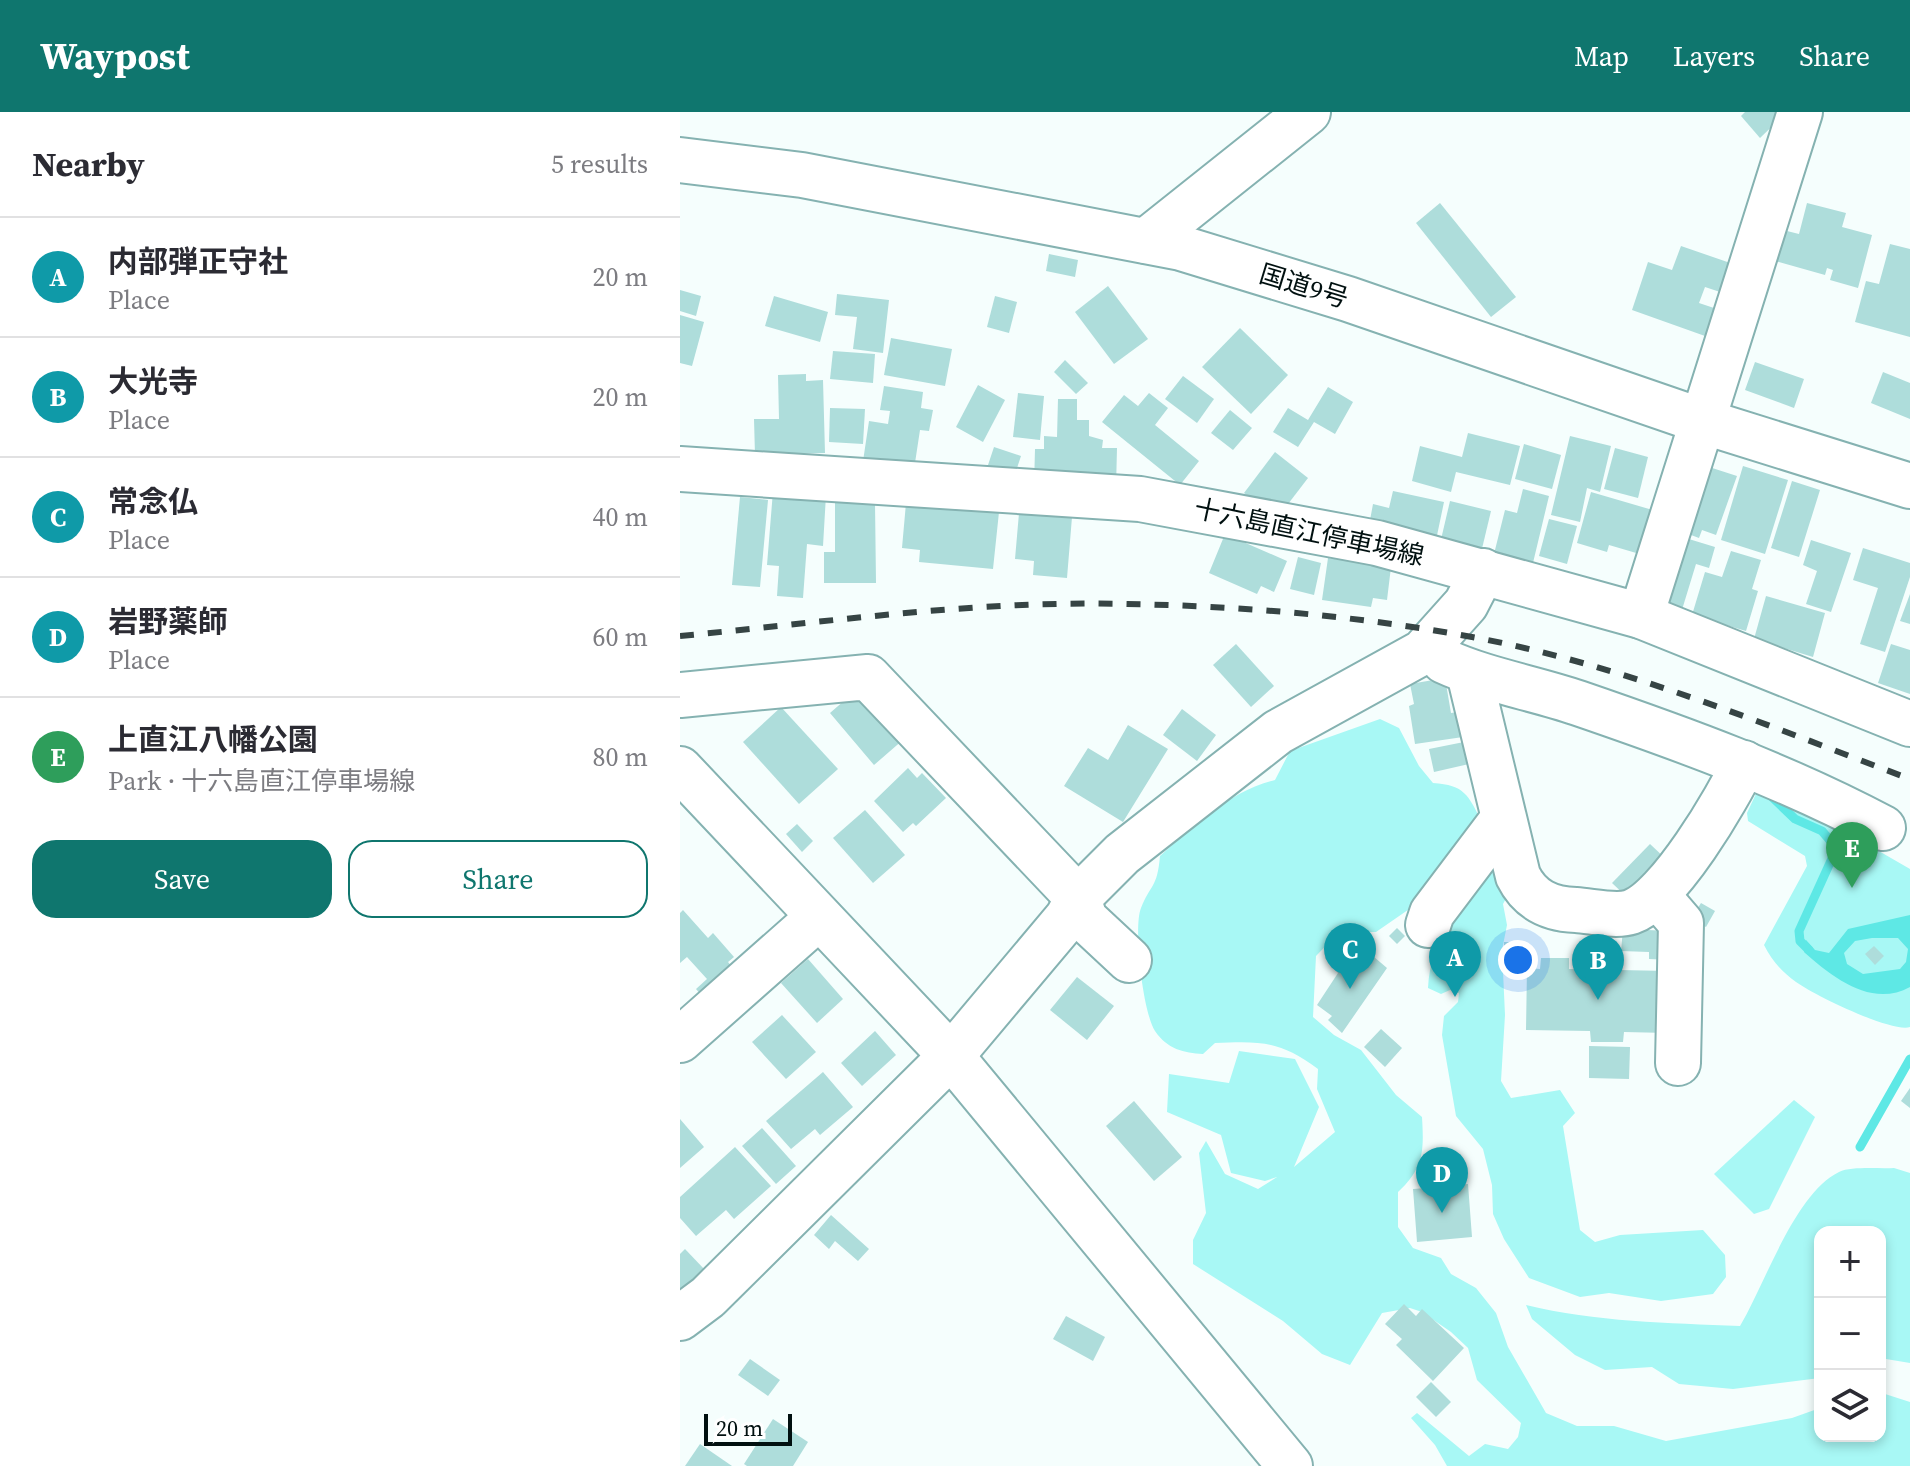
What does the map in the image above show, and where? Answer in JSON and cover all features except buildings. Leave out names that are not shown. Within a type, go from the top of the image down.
[{"type":"main road","points":[[1146,241],[1308,112]]},
{"type":"main road","points":[[1641,616],[1800,112]]},
{"type":"main road","name":"国道9号","points":[[680,160],[802,175],[992,214],[1146,241],[1348,299],[1702,421],[1910,486]]},
{"type":"main road","name":"十六島直江停車場線","points":[[680,469],[1140,499],[1377,543],[1641,616],[1910,724]]},
{"type":"main road","points":[[680,1318],[719,1286],[951,1056],[1067,918],[1078,898],[1122,854],[1278,732],[1423,652],[1466,604],[1483,571]]},
{"type":"main road","points":[[1423,652],[1469,673],[1487,674],[1574,702],[1744,763],[1897,827]]},
{"type":"main road","points":[[1469,673],[1518,876],[1528,896],[1558,909],[1629,913],[1648,904],[1681,866],[1734,786],[1744,763]]},
{"type":"main road","points":[[680,695],[868,677],[1078,898],[1085,919],[1129,960]]},
{"type":"main road","points":[[680,769],[951,1056],[1290,1466]]},
{"type":"main road","points":[[1428,925],[1432,913],[1503,819]]},
{"type":"main road","points":[[1657,895],[1681,923],[1678,1063]]},
{"type":"main road","points":[[680,1040],[819,917]]},
{"type":"shaded area","points":[[1380,719],[1399,728],[1419,766],[1433,783],[1452,786],[1464,793],[1482,822],[1418,903],[1376,932],[1339,932],[1316,956],[1313,1017],[1334,1035],[1361,1050],[1396,1095],[1422,1117],[1423,1140],[1418,1167],[1398,1192],[1398,1227],[1413,1248],[1441,1258],[1451,1274],[1476,1288],[1496,1313],[1508,1347],[1546,1413],[1577,1426],[1614,1426],[1666,1441],[1792,1418],[1814,1410],[1814,1442],[1886,1442],[1886,1394],[1910,1402],[1910,1466],[1447,1466],[1435,1445],[1411,1418],[1417,1413],[1469,1456],[1485,1444],[1508,1449],[1518,1437],[1521,1423],[1477,1380],[1468,1348],[1451,1332],[1422,1312],[1410,1308],[1382,1313],[1350,1365],[1322,1354],[1283,1321],[1193,1264],[1193,1240],[1206,1213],[1199,1153],[1206,1141],[1225,1174],[1258,1189],[1277,1177],[1265,1181],[1231,1173],[1221,1135],[1167,1112],[1169,1074],[1229,1083],[1239,1051],[1295,1059],[1319,1107],[1294,1167],[1335,1132],[1317,1089],[1318,1069],[1305,1060],[1281,1048],[1246,1042],[1215,1043],[1203,1054],[1183,1051],[1160,1037],[1151,1021],[1143,989],[1139,918],[1155,880],[1160,856],[1227,801],[1275,780],[1290,751]]},
{"type":"shaded area","points":[[1761,783],[1910,869],[1910,1027],[1871,1019],[1819,995],[1786,974],[1767,951],[1764,945],[1807,866],[1805,856],[1748,821],[1747,813]]},
{"type":"shaded area","points":[[1487,869],[1503,872],[1509,893],[1503,904],[1507,925],[1502,950],[1505,1015],[1501,1081],[1511,1098],[1560,1090],[1575,1113],[1563,1126],[1580,1230],[1595,1242],[1620,1235],[1703,1230],[1725,1255],[1726,1277],[1713,1294],[1661,1301],[1609,1293],[1580,1297],[1529,1278],[1504,1239],[1493,1214],[1492,1185],[1483,1149],[1456,1116],[1442,1035],[1444,1016],[1458,1002],[1459,993],[1450,990],[1441,994],[1428,988],[1440,938]]},
{"type":"shaded area","points":[[1910,915],[1910,987],[1896,993],[1867,992],[1840,980],[1804,952],[1806,940],[1815,950],[1829,953],[1848,929]],"holes":[[[1898,938],[1908,949],[1906,962],[1900,969],[1863,974],[1847,964],[1844,953],[1855,941]]]},
{"type":"shaded area","points":[[1794,1100],[1815,1117],[1769,1209],[1754,1214],[1714,1174]]},
{"type":"shaded area","points":[[1858,1168],[1894,1168],[1910,1173],[1910,1363],[1886,1359],[1886,1226],[1814,1226],[1814,1379],[1733,1389],[1679,1384],[1652,1367],[1605,1370],[1575,1355],[1532,1319],[1526,1305],[1605,1318],[1740,1326],[1782,1241],[1808,1199],[1839,1172]]},
{"type":"waterway","points":[[1769,794],[1795,819],[1822,831],[1834,845],[1834,854],[1799,931],[1800,941],[1809,950]]},
{"type":"waterway","points":[[1860,1147],[1910,1059]]},
{"type":"railway","points":[[680,636],[1015,605],[1214,607],[1344,618],[1472,637],[1583,663],[1694,698],[1910,779]]},
{"type":"place","name":"上直江八幡公園","points":[[1852,888]]},
{"type":"place","name":"常念仏","points":[[1350,989]]},
{"type":"place","name":"内部弾正守社","points":[[1455,997]]},
{"type":"place","name":"大光寺","points":[[1598,1000]]},
{"type":"place","name":"岩野薬師","points":[[1442,1213]]}]
